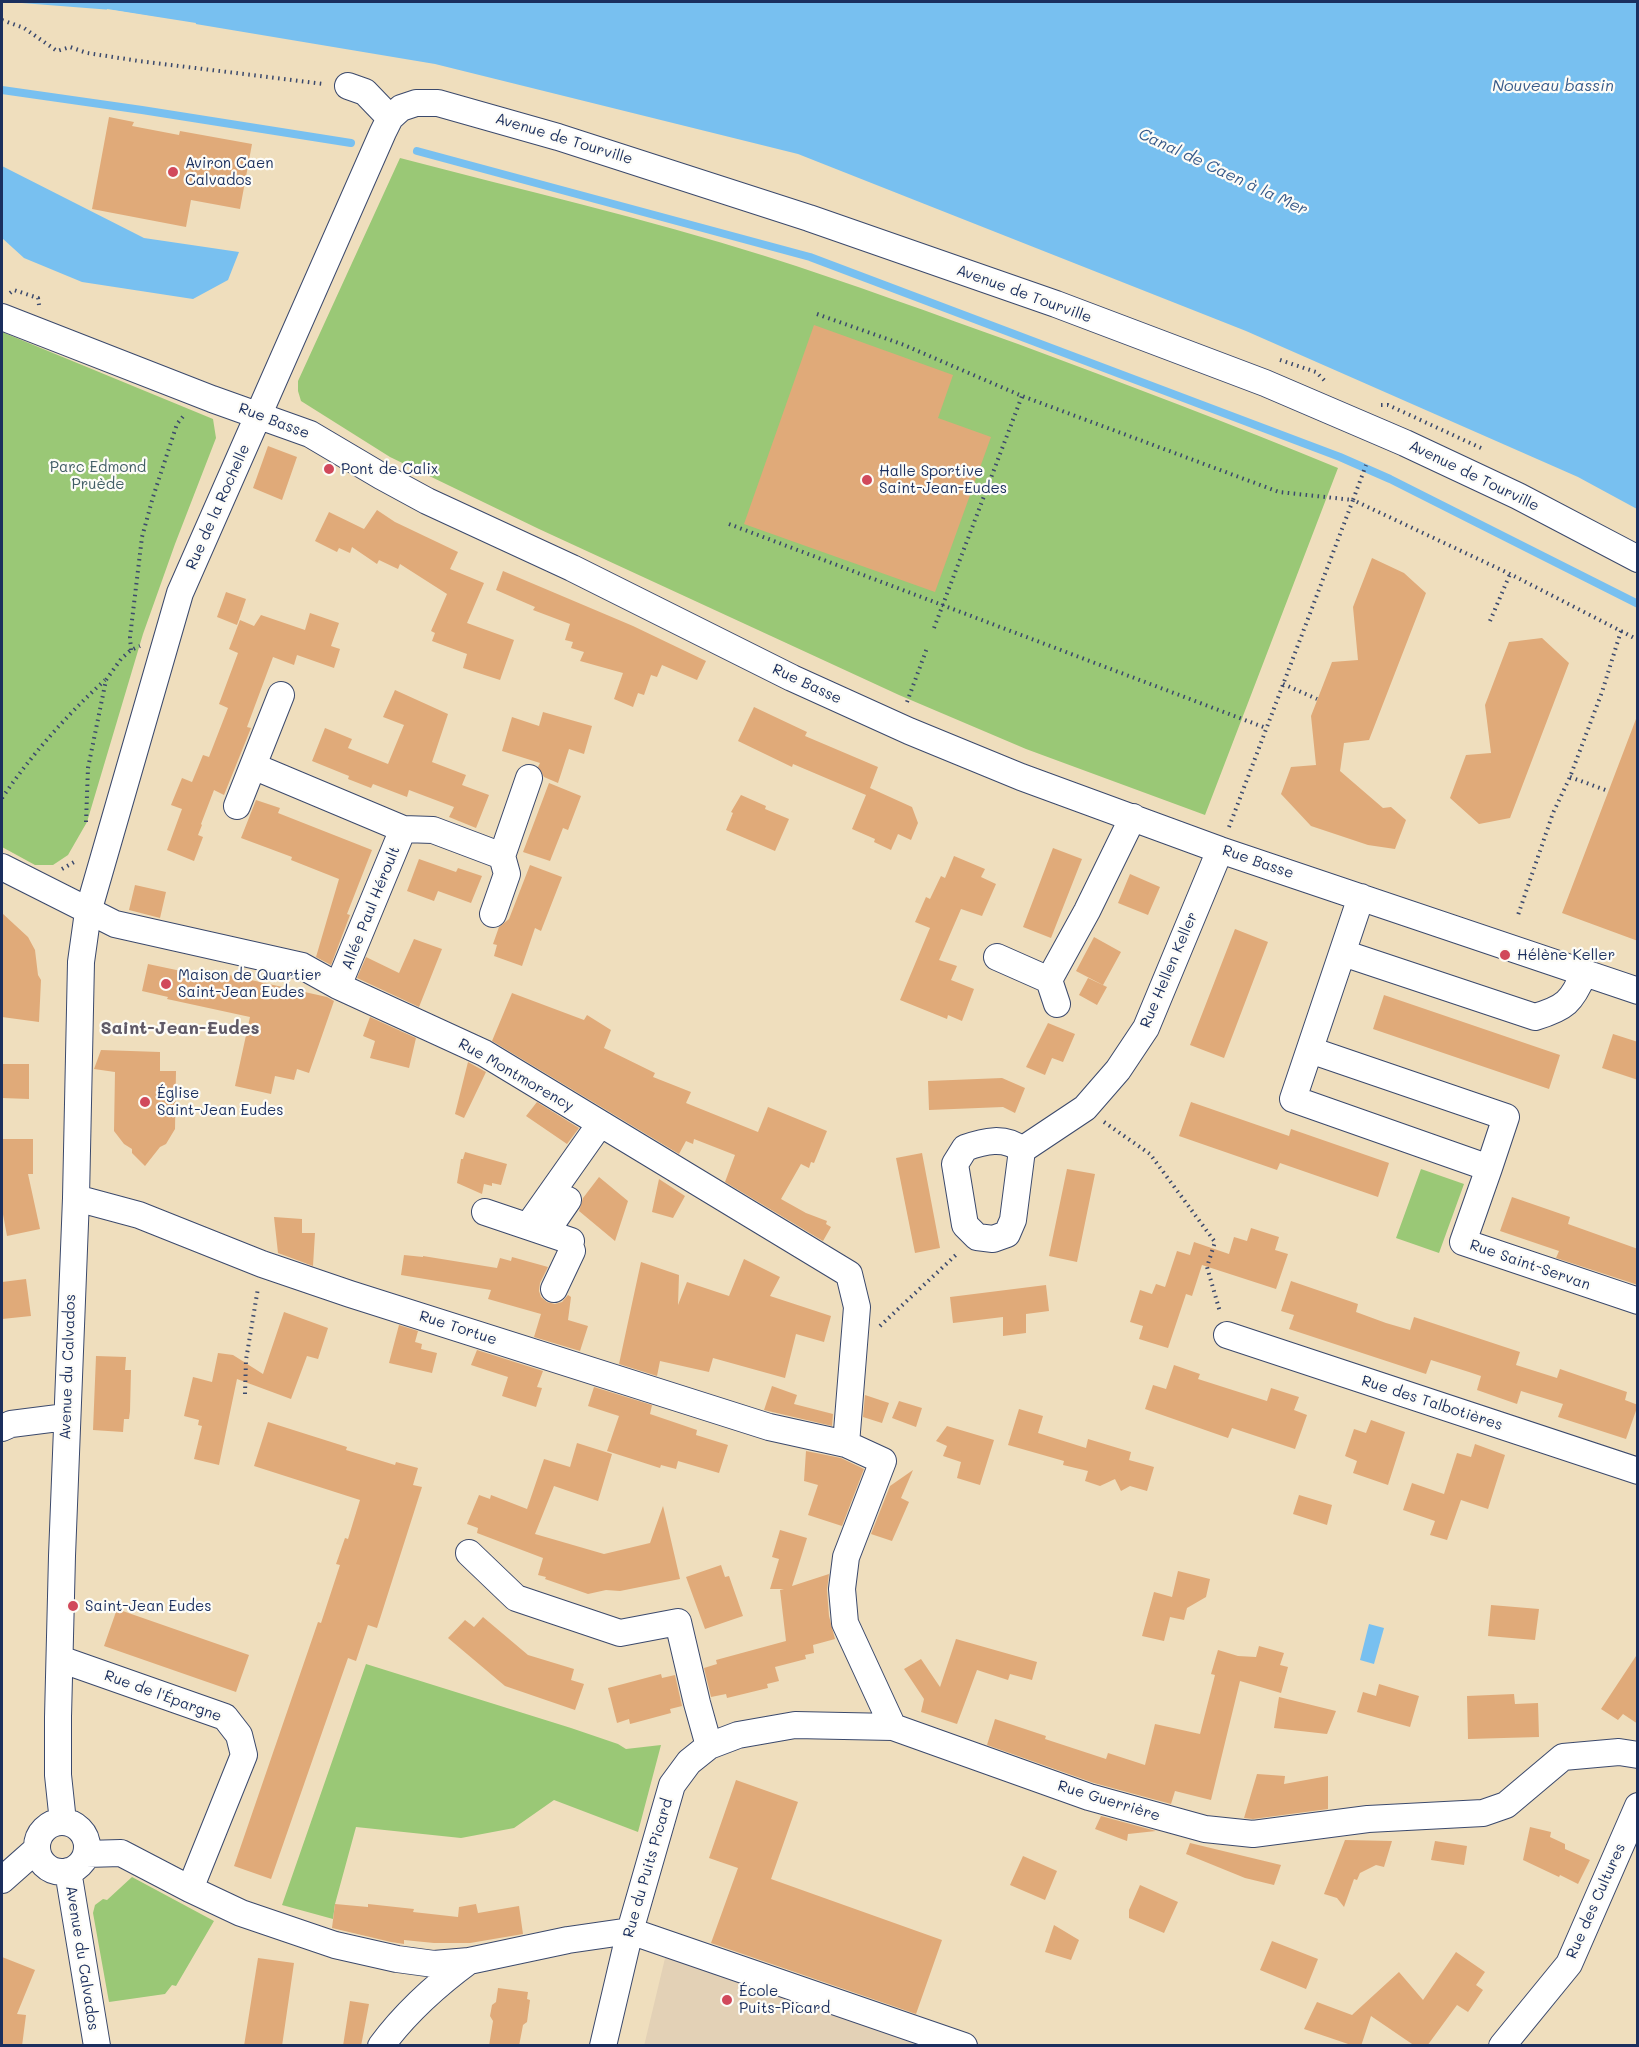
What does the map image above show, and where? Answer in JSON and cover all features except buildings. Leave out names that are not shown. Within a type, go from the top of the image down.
[{"type":"street","points":[[348,86],[365,92],[390,118]]},
{"type":"street","name":"Avenue de Tourville","points":[[390,118],[401,108],[416,103],[438,102],[733,192],[967,273],[1254,379],[1362,424],[1518,496],[1638,559]]},
{"type":"street","name":"Rue de la Rochelle","points":[[88,912],[180,593],[390,118]]},
{"type":"street","name":"Rue Basse","points":[[2,317],[201,395],[310,434],[427,501],[572,568],[792,678],[909,731],[1021,777],[1133,817],[1225,838],[1361,897],[1638,991]]},
{"type":"street","points":[[237,806],[281,695]]},
{"type":"street","name":"Allée Paul Héroult","points":[[253,766],[403,829],[433,830],[502,856]]},
{"type":"street","points":[[493,914],[507,874],[502,856],[529,778]]},
{"type":"street","points":[[1057,1004],[1049,980],[1087,911],[1133,817]]},
{"type":"street","name":"Allée Paul Héroult","points":[[338,986],[403,829]]},
{"type":"street","name":"Rue Hellen Keller","points":[[1022,1150],[1085,1108],[1118,1070],[1146,1028],[1225,838]]},
{"type":"street","name":"Rue Montmorency","points":[[2,867],[115,924],[302,966],[338,986],[484,1053],[849,1274],[857,1307],[846,1444]]},
{"type":"street","points":[[1361,897],[1293,1099],[1489,1168]]},
{"type":"street","name":"Avenue du Calvados","points":[[63,1822],[58,1775],[66,1417],[76,1198],[81,962],[88,912]]},
{"type":"street","points":[[1343,953],[1535,1017],[1557,1010],[1576,993],[1584,973]]},
{"type":"street","points":[[997,957],[1049,980]]},
{"type":"street","name":"Rue Saint-Servan","points":[[1310,1050],[1506,1117],[1463,1242],[1638,1301]]},
{"type":"street","points":[[553,1235],[600,1124]]},
{"type":"street","points":[[984,1141],[1012,1142],[1022,1150],[1013,1220],[1007,1234],[993,1239],[976,1236],[965,1225],[955,1164],[965,1148],[984,1141]]},
{"type":"street","name":"Rue Tortue","points":[[76,1198],[140,1215],[262,1264],[350,1294],[769,1426],[846,1444]]},
{"type":"street","points":[[553,1235],[568,1200]]},
{"type":"street","points":[[485,1212],[553,1235],[572,1251],[554,1289]]},
{"type":"street","name":"Rue des Talbotières","points":[[1227,1335],[1638,1471]]},
{"type":"street","points":[[2,1428],[11,1424],[66,1417]]},
{"type":"street","points":[[846,1444],[883,1461],[846,1557],[842,1589],[845,1623],[893,1726]]},
{"type":"street","points":[[469,1553],[516,1598],[620,1633],[678,1622],[709,1746]]},
{"type":"street","name":"Rue de l'Épargne","points":[[60,1659],[225,1717],[239,1735],[244,1755],[190,1889]]},
{"type":"street","name":"Rue du Puits Picard","points":[[603,2046],[630,1931],[672,1785],[689,1761],[709,1746],[738,1735],[795,1725],[893,1726]]},
{"type":"street","name":"Rue Guerrière","points":[[893,1726],[1089,1797],[1205,1829],[1253,1834],[1368,1819],[1483,1813],[1506,1805],[1563,1758],[1619,1752],[1638,1755]]},
{"type":"street","name":"Rue des Cultures","points":[[1502,2046],[1569,1964],[1638,1806]]},
{"type":"street","points":[[77,1863],[87,1845],[83,1835],[75,1826],[63,1822],[52,1824],[44,1830],[37,1849],[45,1866],[55,1871],[77,1863],[122,1853],[241,1913],[335,1945],[397,1959],[434,1964],[469,1961],[568,1940],[630,1931],[964,2046]]},
{"type":"street","points":[[2,1880],[37,1849]]},
{"type":"street","name":"Avenue du Calvados","points":[[77,1863],[97,2046]]},
{"type":"street","points":[[381,2046],[395,2026],[416,2004],[469,1961]]},
{"type":"path","points":[[2,20],[24,28],[57,51],[70,47],[87,53],[139,61],[348,86]]},
{"type":"path","points":[[15,290],[39,298]]},
{"type":"path","points":[[817,314],[904,345],[1022,396],[1279,492],[1353,500],[1510,574],[1638,640]]},
{"type":"path","points":[[934,628],[1022,396]]},
{"type":"path","points":[[1388,405],[1417,417]]},
{"type":"path","points":[[131,650],[130,637],[142,537],[177,424],[183,414],[189,411]]},
{"type":"path","points":[[1225,838],[1366,465]]},
{"type":"path","points":[[729,524],[1266,728]]},
{"type":"path","points":[[1490,621],[1510,574]]},
{"type":"path","points":[[1517,918],[1553,813],[1570,777],[1602,692],[1621,631]]},
{"type":"path","points":[[2,798],[41,744],[63,720],[106,680],[121,659],[131,650],[147,642]]},
{"type":"path","points":[[906,703],[927,648]]},
{"type":"path","points":[[87,828],[88,768],[106,680]]},
{"type":"path","points":[[1283,684],[1317,699]]},
{"type":"path","points":[[1570,777],[1608,791]]},
{"type":"path","points":[[56,871],[76,861],[81,853]]},
{"type":"path","points":[[1085,1108],[1150,1154],[1215,1242],[1207,1267],[1227,1335]]},
{"type":"path","points":[[854,1339],[877,1329],[976,1236]]},
{"type":"path","points":[[245,1394],[246,1359],[262,1264]]},
{"type":"shaded area","name":"École Puits-Picard","points":[[666,1954],[931,2046],[644,2046]]},
{"type":"green space","points":[[400,158],[674,229],[797,266],[1018,344],[1338,468],[1205,815],[1026,749],[899,695],[539,529],[390,457],[301,401],[298,381]]},
{"type":"green space","name":"Parc Edmond Pruède","points":[[2,332],[213,419],[216,438],[143,634],[87,822],[68,855],[53,865],[35,865],[2,847]]},
{"type":"green space","points":[[1421,1169],[1464,1184],[1439,1253],[1396,1238]]},
{"type":"green space","points":[[366,1664],[571,1728],[618,1744],[626,1749],[661,1745],[638,1832],[554,1800],[514,1828],[461,1838],[356,1827],[333,1919],[282,1905]]},
{"type":"green space","points":[[132,1877],[214,1921],[176,1986],[172,1985],[165,1994],[109,2002],[93,1913],[95,1905],[103,1899],[107,1900]]},
{"type":"water","points":[[9,2],[1637,2],[1637,509],[1578,477],[1246,331],[798,154],[435,64],[112,10]]},
{"type":"water","points":[[2,166],[144,238],[239,252],[228,280],[193,299],[82,282],[24,258],[2,238]]},
{"type":"water","points":[[1369,1624],[1384,1628],[1374,1664],[1360,1660]]},
{"type":"pier","points":[[107,9],[196,23],[195,27],[106,13]]},
{"type":"waterway","points":[[2,90],[351,143]]},
{"type":"waterway","points":[[417,151],[810,257],[1340,457],[1390,479],[1638,604]]},
{"type":"place","name":"Aviron Caen Calvados","points":[[173,172]]},
{"type":"place","name":"Pont de Calix","points":[[329,469]]},
{"type":"place","name":"Halle Sportive Saint-Jean-Eudes","points":[[867,480]]},
{"type":"place","name":"Hélène Keller","points":[[1505,955]]},
{"type":"place","name":"Maison de Quartier Saint-Jean Eudes","points":[[166,984]]},
{"type":"place","name":"Église Saint-Jean Eudes","points":[[145,1102]]},
{"type":"place","name":"Saint-Jean Eudes","points":[[73,1606]]},
{"type":"place","name":"École Puits-Picard","points":[[727,2000]]},
{"type":"district","name":"Saint-Jean-Eudes","points":[[180,1028]]},
{"type":"water label","name":"Nouveau bassin","points":[[1553,86]]},
{"type":"water label","name":"Canal de Caen à la Mer","points":[[1223,172]]}]
